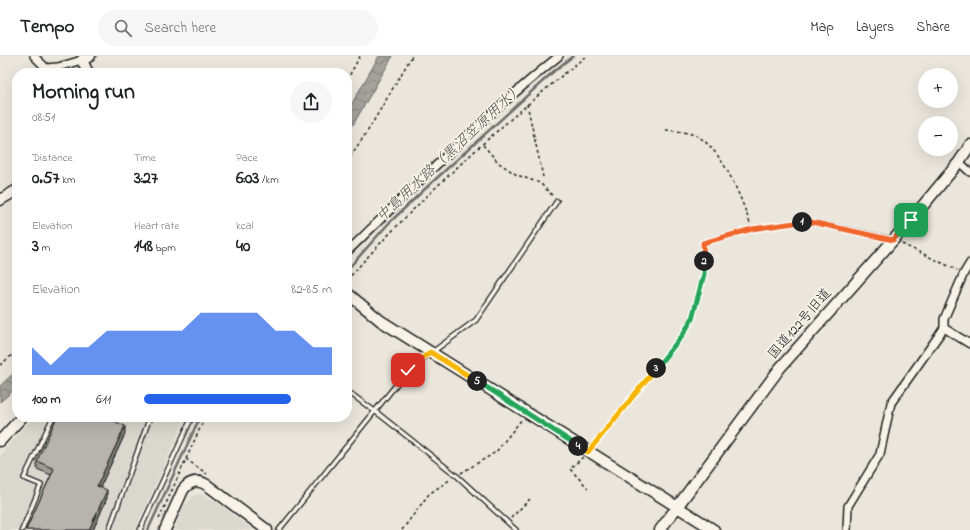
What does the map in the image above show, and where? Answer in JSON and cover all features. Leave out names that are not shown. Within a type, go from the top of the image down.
[{"type":"street","points":[[34,56],[46,68],[58,67],[86,58],[87,68]]},
{"type":"street","points":[[352,247],[444,158],[526,83],[559,56]]},
{"type":"street","name":"国道122号旧道","points":[[660,530],[678,508],[780,368],[893,240],[959,162],[970,145]]},
{"type":"street","points":[[959,162],[970,172]]},
{"type":"street","points":[[0,200],[12,193]]},
{"type":"street","points":[[847,530],[848,506],[880,454],[891,403],[944,328],[944,319],[970,263]]},
{"type":"street","points":[[352,297],[381,321],[714,530]]},
{"type":"street","points":[[944,328],[970,344]]},
{"type":"street","points":[[0,441],[17,422]]},
{"type":"street","points":[[161,527],[183,490],[187,485],[197,481],[207,485],[267,530]]},
{"type":"lane","points":[[279,530],[408,370],[430,352],[476,320],[557,200]]},
{"type":"lane","points":[[807,221],[893,240]]},
{"type":"lane","points":[[352,395],[457,476],[516,530]]},
{"type":"lane","points":[[22,530],[41,485],[24,478],[51,422]]},
{"type":"lane","points":[[109,530],[148,422]]},
{"type":"lane","points":[[140,530],[190,422]]},
{"type":"path","points":[[352,71],[360,56]]},
{"type":"path","points":[[352,154],[367,132],[412,56]]},
{"type":"path","points":[[352,275],[434,190],[483,144],[527,104],[586,56]]},
{"type":"path","points":[[527,104],[543,177]]},
{"type":"path","points":[[666,130],[679,131],[698,136],[713,149],[722,162],[742,203],[752,229]]},
{"type":"path","points":[[483,144],[499,163],[517,175],[540,183],[557,200]]},
{"type":"path","points":[[588,488],[570,469],[588,452],[682,336],[692,319],[704,274],[703,243],[752,229],[807,221]]},
{"type":"path","points":[[893,240],[964,274]]},
{"type":"path","points":[[0,365],[12,355]]},
{"type":"path","points":[[402,530],[429,494],[496,452],[527,413]]},
{"type":"path","points":[[161,527],[202,422]]},
{"type":"path","points":[[507,522],[530,499]]},
{"type":"shaded area","points":[[29,422],[184,422],[135,530],[0,530],[0,456]]},
{"type":"shaded area","points":[[200,494],[214,500],[253,530],[174,530],[184,507],[193,496]]},
{"type":"water","points":[[379,56],[393,56],[352,126],[352,103]]},
{"type":"water","points":[[12,375],[12,391],[0,402],[0,386]]},
{"type":"building","points":[[55,422],[116,422],[125,426],[97,486],[107,490],[89,530],[26,530],[54,469],[37,461]]},
{"type":"waterway","name":"中島用水路（黒沼笠原用水）","points":[[352,264],[389,223],[427,187],[554,71],[573,56]]},
{"type":"waterway","name":"中島用水路（黒沼笠原用水）","points":[[148,530],[198,422]]},
{"type":"route","points":[[408,370],[430,352],[456,367],[588,452],[682,336],[692,319],[704,274],[703,243],[752,229],[807,221],[893,240],[911,220]]}]
